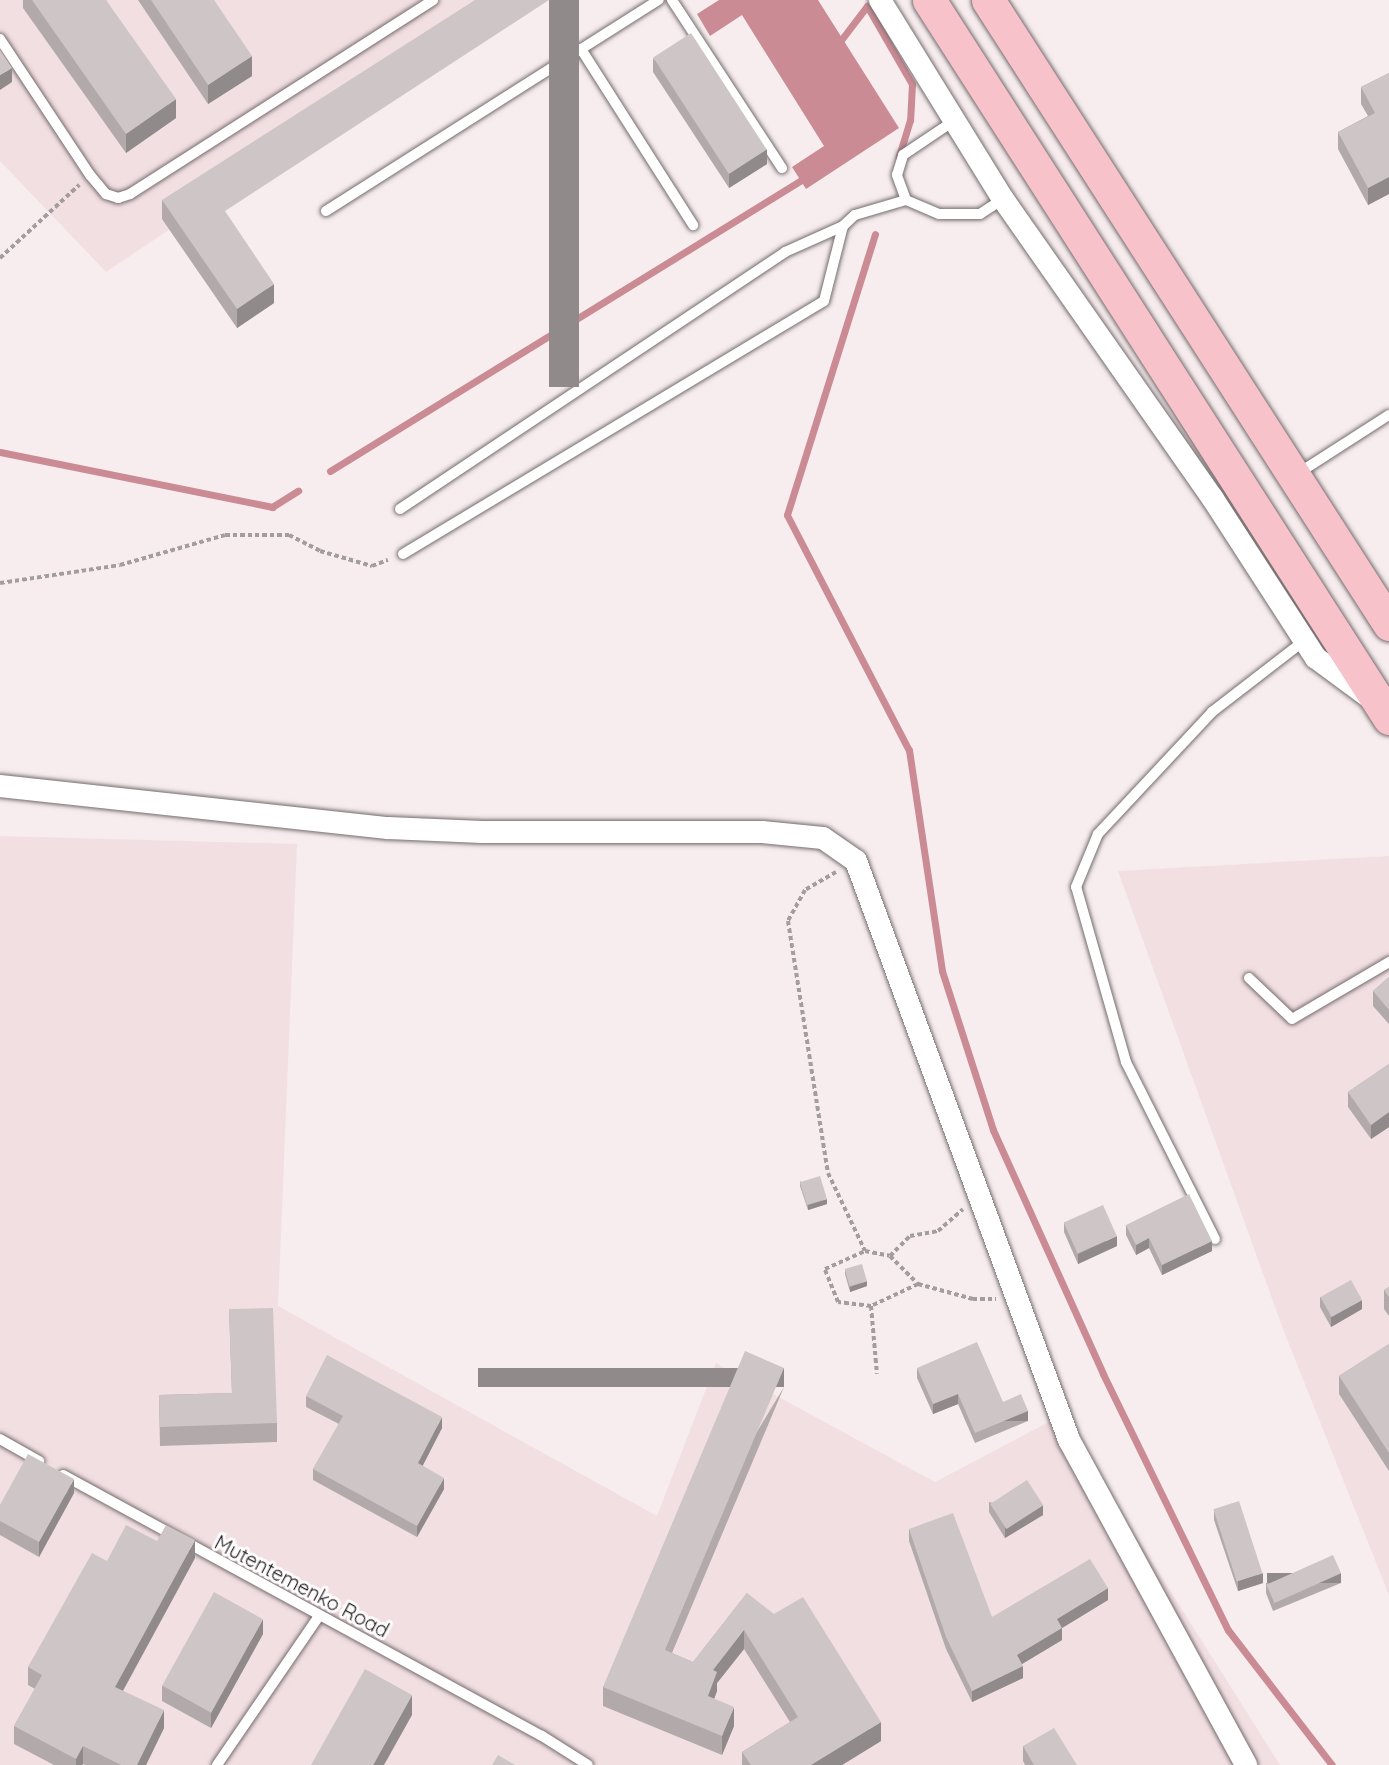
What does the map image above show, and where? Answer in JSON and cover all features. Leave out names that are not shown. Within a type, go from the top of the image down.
[{"type":"highway","points":[[929,0],[1385,712]]},
{"type":"highway","points":[[988,0],[1389,624]]},
{"type":"street","points":[[880,0],[1003,199],[1213,500],[1316,658],[1385,712]]},
{"type":"street","points":[[0,786],[388,828],[482,832],[762,832],[823,838],[856,861],[1069,1440],[1246,1765]]},
{"type":"lane","points":[[0,39],[90,175],[106,194],[118,198],[130,194],[434,0]]},
{"type":"lane","points":[[326,211],[659,0]]},
{"type":"lane","points":[[672,0],[782,168]]},
{"type":"lane","points":[[581,50],[693,225]]},
{"type":"lane","points":[[906,200],[897,175],[903,154],[955,120]]},
{"type":"lane","points":[[400,509],[785,252],[843,226],[855,215],[906,200],[939,214],[980,214],[1003,199]]},
{"type":"lane","points":[[403,554],[824,301],[843,226]]},
{"type":"lane","points":[[1294,476],[1389,415]]},
{"type":"lane","points":[[1215,1239],[1126,1062],[1076,887],[1098,834],[1106,825],[1212,712],[1304,641]]},
{"type":"lane","points":[[1249,978],[1293,1019],[1389,962]]},
{"type":"lane","name":"Mutentemenko Road","points":[[0,1439],[542,1736],[588,1765]]},
{"type":"lane","points":[[217,1765],[320,1616]]},
{"type":"path","points":[[0,258],[90,175]]},
{"type":"path","points":[[0,583],[120,565],[225,535],[289,535],[320,551],[372,566],[403,554]]},
{"type":"path","points":[[856,861],[805,890],[788,921],[828,1173],[865,1251]]},
{"type":"path","points":[[890,1256],[910,1236],[938,1231],[978,1197]]},
{"type":"path","points":[[918,1284],[871,1306],[838,1302],[825,1269],[865,1251],[890,1256],[918,1284],[973,1299],[1018,1299]]},
{"type":"path","points":[[871,1306],[877,1374]]},
{"type":"shaded area","points":[[0,0],[512,0],[106,272],[0,161]]},
{"type":"shaded area","points":[[719,0],[818,0],[899,128],[806,189],[792,167],[824,146],[742,15],[710,36],[697,14]]},
{"type":"shaded area","points":[[0,836],[297,844],[278,1306],[657,1516],[716,1363],[935,1482],[1060,1416],[1280,1765],[0,1765]]},
{"type":"shaded area","points":[[1389,856],[1389,1595],[1283,1329],[1118,871]]},
{"type":"building","points":[[32,0],[106,0],[176,99],[126,134]]},
{"type":"building","points":[[151,0],[214,0],[252,56],[208,85]]},
{"type":"building","points":[[475,0],[549,0],[225,211],[274,284],[237,309],[162,200]]},
{"type":"building","points":[[691,33],[767,150],[729,174],[653,58]]},
{"type":"building","points":[[0,50],[12,68],[0,75]]},
{"type":"building","points":[[1389,73],[1389,177],[1368,188],[1338,132],[1375,113],[1361,87]]},
{"type":"building","points":[[1389,977],[1389,1010],[1373,991]]},
{"type":"building","points":[[1389,1064],[1389,1112],[1371,1125],[1348,1092]]},
{"type":"building","points":[[820,1176],[827,1199],[807,1205],[800,1182]]},
{"type":"building","points":[[1189,1194],[1212,1241],[1162,1265],[1149,1238],[1136,1245],[1126,1225]]},
{"type":"building","points":[[1103,1205],[1117,1236],[1078,1254],[1064,1222]]},
{"type":"building","points":[[862,1264],[867,1281],[850,1286],[845,1269]]},
{"type":"building","points":[[1351,1280],[1362,1300],[1332,1317],[1320,1297]]},
{"type":"building","points":[[1389,1287],[1389,1297],[1384,1290]]},
{"type":"building","points":[[273,1308],[277,1423],[160,1427],[159,1395],[232,1393],[229,1309]]},
{"type":"building","points":[[977,1342],[1003,1402],[1021,1394],[1028,1411],[975,1433],[958,1394],[933,1404],[917,1368]]},
{"type":"building","points":[[1389,1344],[1389,1453],[1339,1376]]},
{"type":"building","points":[[745,1351],[784,1368],[665,1650],[693,1662],[747,1593],[774,1614],[803,1597],[881,1722],[811,1765],[751,1765],[742,1752],[798,1717],[744,1630],[713,1670],[717,1672],[708,1696],[734,1707],[722,1736],[603,1687]]},
{"type":"building","points":[[327,1355],[442,1417],[418,1463],[444,1478],[417,1526],[313,1469],[343,1416],[306,1396]]},
{"type":"building","points":[[28,1454],[74,1479],[39,1542],[0,1521],[0,1505]]},
{"type":"building","points":[[1027,1480],[1043,1505],[1006,1529],[990,1504]]},
{"type":"building","points":[[1239,1501],[1262,1573],[1237,1582],[1213,1509]]},
{"type":"building","points":[[953,1513],[992,1617],[1090,1559],[1108,1588],[1057,1619],[1062,1628],[1017,1655],[1023,1666],[972,1691],[946,1637],[909,1529]]},
{"type":"building","points":[[126,1525],[157,1541],[166,1525],[195,1540],[115,1687],[164,1710],[137,1765],[121,1765],[83,1746],[76,1759],[14,1726],[42,1675],[28,1667],[92,1553],[107,1561]]},
{"type":"building","points":[[1333,1555],[1341,1573],[1274,1603],[1266,1585]]},
{"type":"building","points":[[214,1592],[263,1619],[211,1713],[162,1686]]},
{"type":"building","points":[[365,1669],[412,1695],[373,1765],[311,1765]]},
{"type":"building","points":[[1054,1728],[1077,1765],[1034,1765],[1023,1746]]},
{"type":"building","points":[[498,1755],[515,1765],[492,1765]]},
{"type":"waterway","points":[[838,44],[867,6],[912,84],[910,120],[899,157]]},
{"type":"waterway","points":[[330,471],[808,176]]},
{"type":"waterway","points":[[875,234],[787,515],[909,750],[942,971],[993,1130],[1103,1374],[1228,1630],[1332,1765]]},
{"type":"waterway","points":[[0,452],[272,507],[298,491]]}]
